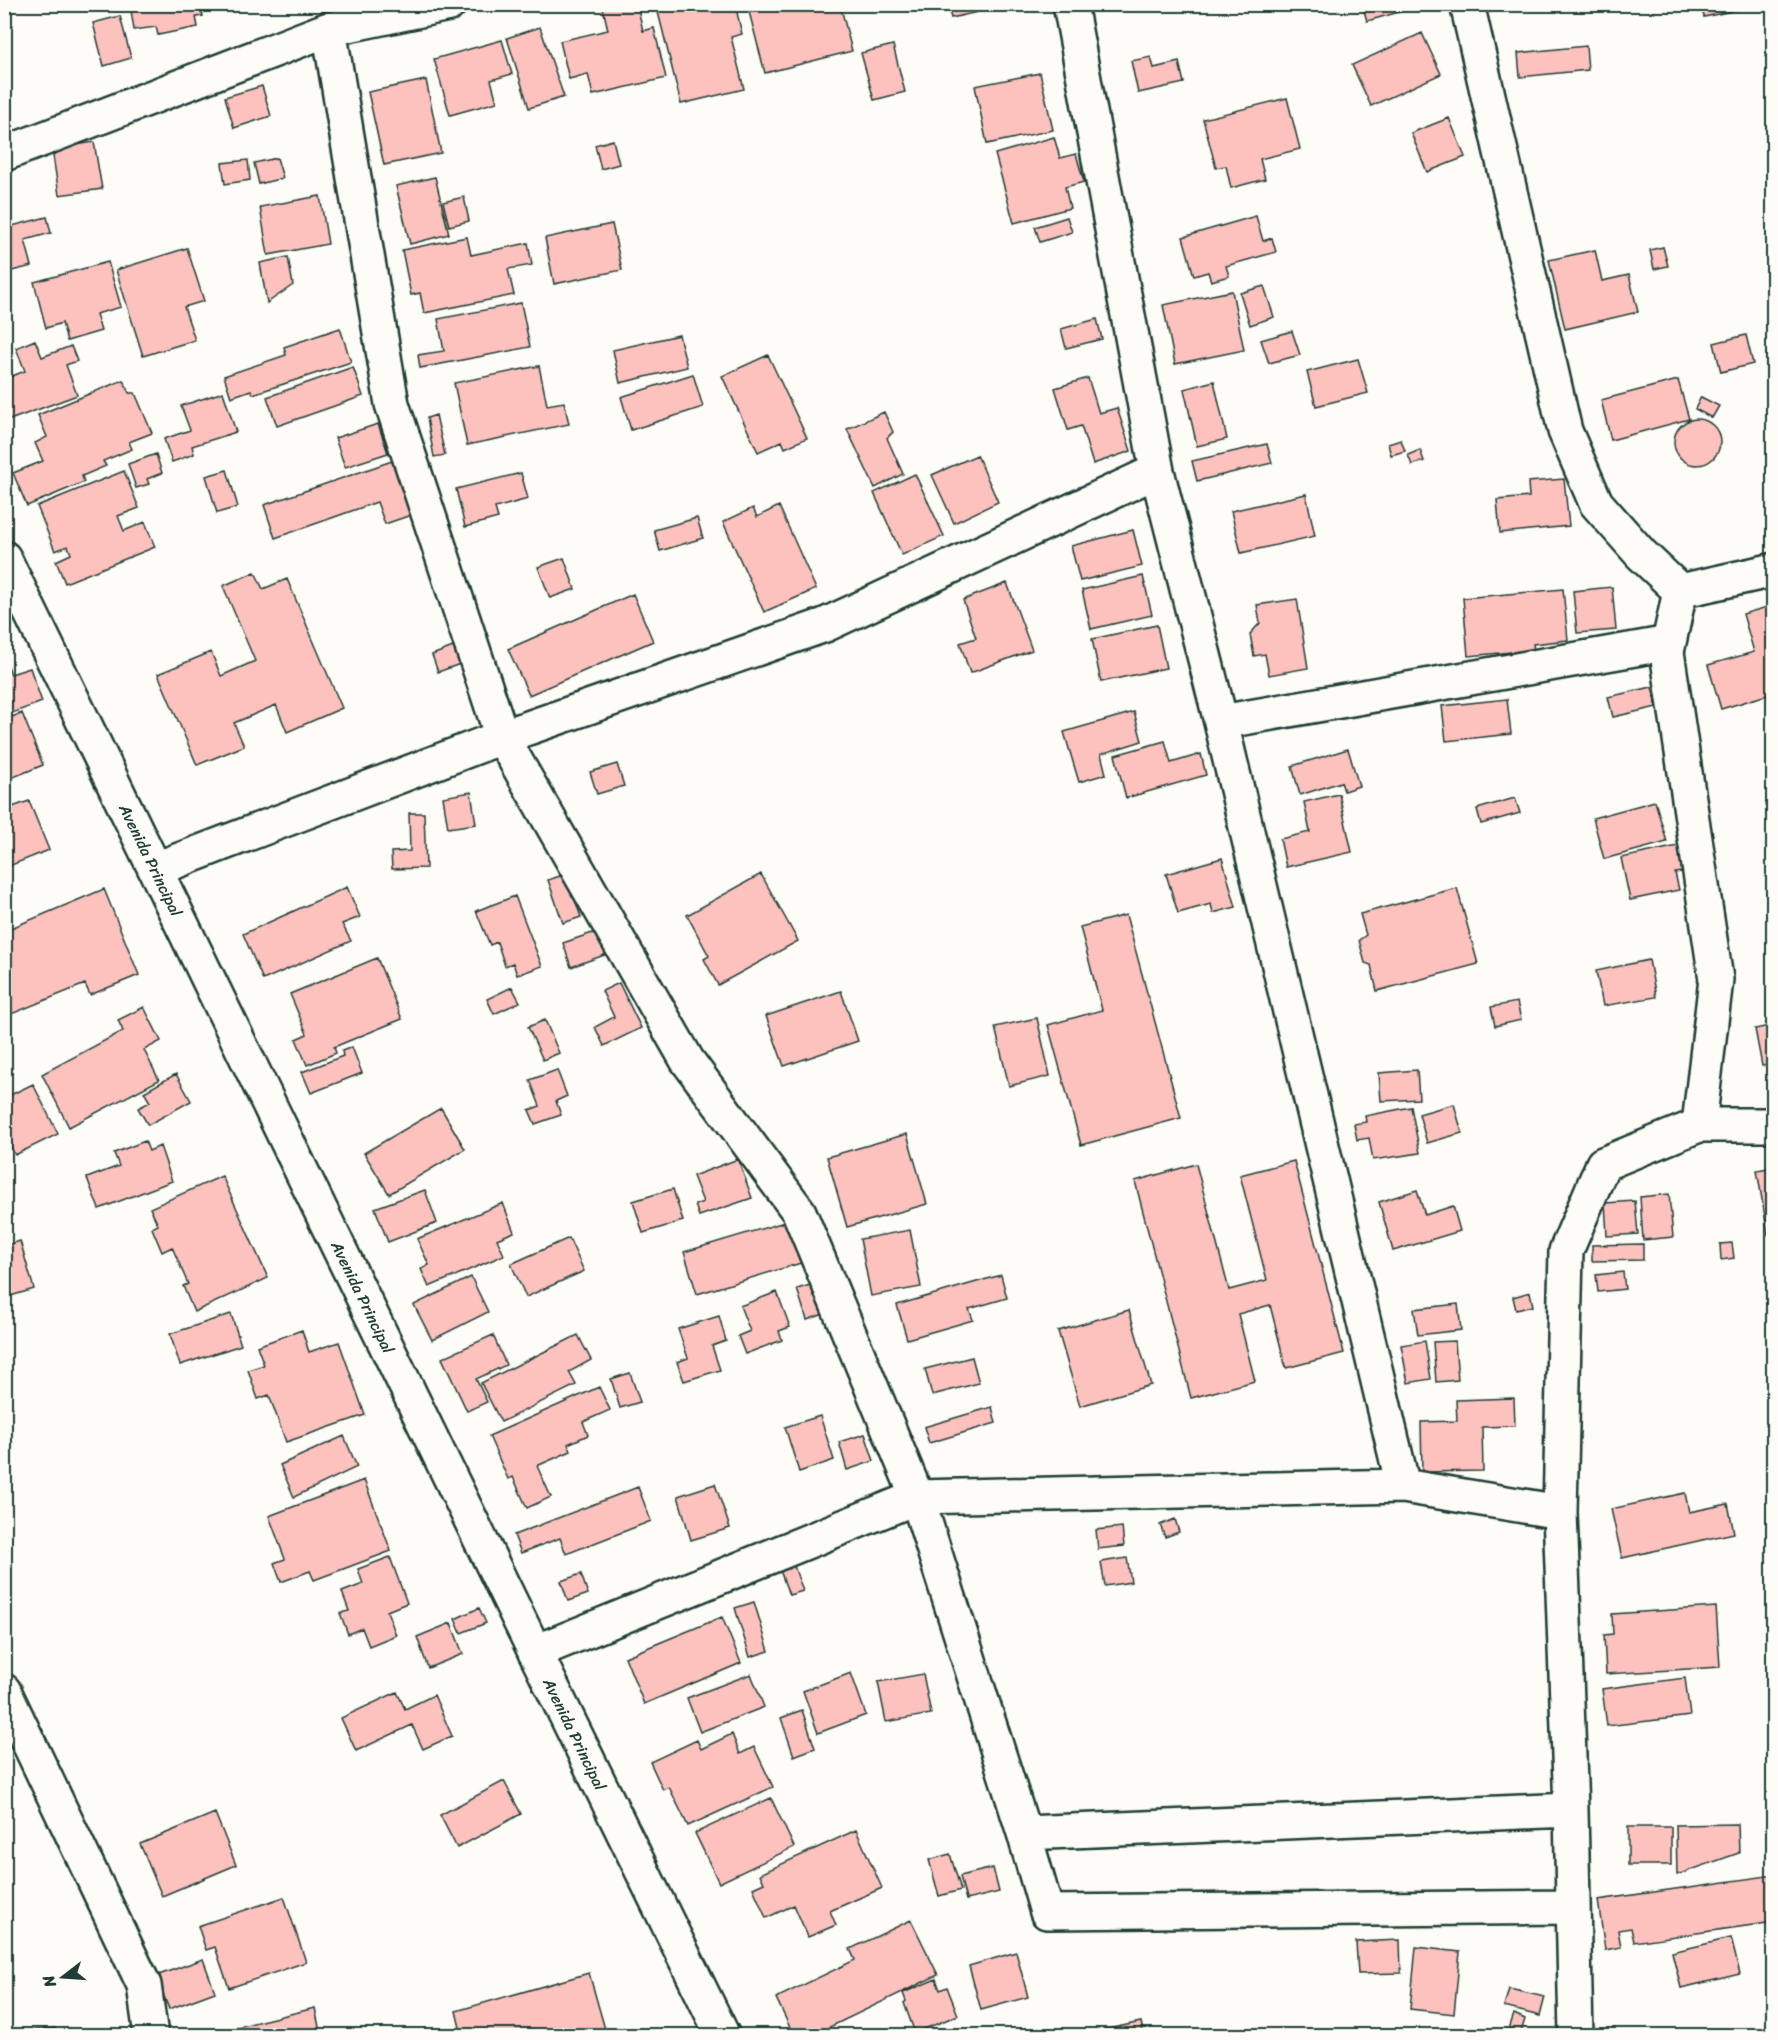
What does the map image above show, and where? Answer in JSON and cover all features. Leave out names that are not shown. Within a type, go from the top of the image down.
[{"type":"street","points":[[4,154],[348,19],[449,4]]},
{"type":"street","points":[[1070,4],[1157,471],[1221,722],[1403,1486]]},
{"type":"street","points":[[1467,4],[1565,431],[1596,503],[1641,554],[1680,591]]},
{"type":"street","points":[[348,19],[392,404],[502,736],[687,1060],[799,1212],[917,1497],[1047,1912],[1573,1907]]},
{"type":"street","points":[[156,869],[502,736],[825,624],[1157,471]]},
{"type":"street","name":"Avenida Principal","points":[[4,558],[723,2036]]},
{"type":"street","points":[[1680,591],[1773,570]]},
{"type":"street","points":[[1680,591],[1667,652],[1716,979],[1699,1125]]},
{"type":"street","points":[[1221,722],[1669,642]]},
{"type":"street","points":[[1576,2036],[1571,1810],[1560,1512],[1566,1251],[1603,1164],[1699,1125],[1773,1125]]},
{"type":"street","points":[[535,1652],[917,1497],[1403,1486],[1560,1512]]},
{"type":"street","points":[[4,1691],[144,1985],[151,2036]]},
{"type":"street","points":[[1024,1833],[1571,1810]]},
{"type":"building","points":[[130,4],[201,4],[203,16],[196,17],[198,27],[158,35],[156,27],[134,30]]},
{"type":"building","points":[[602,4],[637,4],[643,31],[654,28],[666,78],[593,95],[588,74],[569,79],[560,41],[608,30]]},
{"type":"building","points":[[656,4],[735,4],[742,34],[731,37],[744,89],[681,104]]},
{"type":"building","points":[[747,4],[840,4],[852,51],[765,73]]},
{"type":"building","points":[[947,4],[983,4],[977,6],[978,12],[951,18]]},
{"type":"building","points":[[1362,4],[1416,4],[1417,7],[1367,21]]},
{"type":"building","points":[[1701,4],[1764,4],[1704,17]]},
{"type":"building","points":[[120,16],[131,58],[104,66],[93,23]]},
{"type":"building","points":[[540,27],[564,97],[529,108],[507,38]]},
{"type":"building","points":[[1422,33],[1441,74],[1371,106],[1352,65]]},
{"type":"building","points":[[502,40],[512,74],[491,80],[497,102],[450,115],[434,59]]},
{"type":"building","points":[[893,45],[905,92],[874,100],[861,53]]},
{"type":"building","points":[[1586,46],[1588,70],[1520,77],[1518,53]]},
{"type":"building","points":[[1151,57],[1154,68],[1179,62],[1184,83],[1138,93],[1131,61]]},
{"type":"building","points":[[1040,73],[1053,130],[987,144],[975,86]]},
{"type":"building","points":[[426,80],[441,153],[384,165],[368,92]]},
{"type":"building","points":[[262,86],[271,116],[234,128],[225,97]]},
{"type":"building","points":[[1287,98],[1300,149],[1260,159],[1265,179],[1231,188],[1226,166],[1216,168],[1203,119]]},
{"type":"building","points":[[1449,118],[1465,157],[1427,172],[1411,133]]},
{"type":"building","points":[[1054,137],[1060,158],[1076,154],[1084,182],[1065,187],[1070,208],[1014,223],[995,154]]},
{"type":"building","points":[[613,140],[619,164],[601,169],[595,145]]},
{"type":"building","points":[[94,142],[102,189],[59,195],[52,149]]},
{"type":"building","points":[[277,158],[283,178],[259,184],[254,163]]},
{"type":"building","points":[[248,160],[250,180],[225,184],[222,163]]},
{"type":"building","points":[[435,177],[449,234],[410,244],[396,186]]},
{"type":"building","points":[[320,196],[328,244],[268,255],[260,207]]},
{"type":"building","points":[[464,197],[469,221],[449,226],[443,202]]},
{"type":"building","points":[[1256,216],[1263,241],[1272,238],[1276,252],[1226,266],[1229,276],[1211,281],[1208,272],[1194,276],[1183,237]]},
{"type":"building","points":[[47,217],[51,233],[25,240],[32,266],[4,273],[4,228]]},
{"type":"building","points":[[1067,217],[1072,232],[1040,242],[1035,227]]},
{"type":"building","points":[[612,224],[622,270],[554,284],[545,238]]},
{"type":"building","points":[[467,237],[471,255],[528,243],[532,265],[508,269],[514,295],[424,313],[420,293],[411,295],[402,250]]},
{"type":"building","points":[[1663,247],[1668,266],[1654,269],[1650,250]]},
{"type":"building","points":[[187,248],[204,301],[184,307],[195,340],[143,356],[116,270]]},
{"type":"building","points":[[1595,250],[1602,281],[1629,275],[1638,312],[1565,329],[1549,260]]},
{"type":"building","points":[[288,257],[293,285],[267,303],[260,263]]},
{"type":"building","points":[[108,262],[121,307],[96,314],[101,331],[67,341],[62,323],[46,328],[34,282]]},
{"type":"building","points":[[1264,286],[1274,317],[1250,325],[1240,293]]},
{"type":"building","points":[[1232,291],[1244,350],[1175,364],[1163,305]]},
{"type":"building","points":[[521,303],[530,347],[420,368],[418,355],[444,351],[438,319]]},
{"type":"building","points":[[1097,319],[1102,339],[1066,348],[1061,329]]},
{"type":"building","points":[[340,328],[351,362],[253,394],[251,390],[231,397],[224,376],[286,355],[284,347]]},
{"type":"building","points":[[1292,331],[1300,355],[1269,363],[1261,340]]},
{"type":"building","points":[[679,335],[687,367],[620,383],[613,350]]},
{"type":"building","points":[[1746,335],[1753,364],[1721,372],[1714,343]]},
{"type":"building","points":[[35,340],[42,357],[71,346],[77,361],[66,365],[77,395],[7,421],[4,416],[4,379],[25,371],[16,348]]},
{"type":"building","points":[[768,355],[807,438],[785,448],[782,441],[758,452],[722,376]]},
{"type":"building","points":[[1358,359],[1368,393],[1316,406],[1307,372]]},
{"type":"building","points":[[539,366],[547,405],[564,402],[569,424],[467,445],[454,383]]},
{"type":"building","points":[[353,367],[363,396],[277,426],[267,397]]},
{"type":"building","points":[[693,374],[703,407],[631,430],[621,397]]},
{"type":"building","points":[[1088,378],[1099,413],[1117,408],[1131,451],[1093,464],[1081,426],[1068,430],[1055,388]]},
{"type":"building","points":[[123,380],[129,393],[135,393],[152,433],[129,442],[132,449],[103,461],[106,466],[82,476],[84,482],[27,506],[13,473],[43,461],[35,443],[47,437],[38,415]]},
{"type":"building","points":[[1678,380],[1689,419],[1611,440],[1601,400]]},
{"type":"building","points":[[1214,381],[1227,439],[1197,446],[1184,389]]},
{"type":"building","points":[[223,392],[236,432],[192,446],[194,454],[172,462],[164,439],[190,430],[181,406]]},
{"type":"building","points":[[1701,397],[1719,406],[1712,418],[1695,409]]},
{"type":"building","points":[[884,412],[893,432],[887,438],[903,474],[875,488],[847,429]]},
{"type":"building","points":[[436,415],[445,455],[434,457],[427,418]]},
{"type":"building","points":[[1697,419],[1713,426],[1720,442],[1713,458],[1697,465],[1681,458],[1674,442],[1681,426]]},
{"type":"building","points":[[378,424],[388,453],[345,467],[335,438]]},
{"type":"building","points":[[1401,440],[1405,451],[1391,455],[1388,444]]},
{"type":"building","points":[[1267,444],[1272,463],[1197,481],[1192,461]]},
{"type":"building","points":[[1420,450],[1424,461],[1412,465],[1408,455]]},
{"type":"building","points":[[156,454],[162,473],[147,479],[149,484],[136,488],[128,464]]},
{"type":"building","points":[[977,455],[998,502],[954,523],[932,475]]},
{"type":"building","points":[[395,460],[414,514],[385,524],[377,502],[275,538],[264,505]]},
{"type":"building","points":[[227,470],[238,507],[217,513],[206,476]]},
{"type":"building","points":[[124,471],[139,508],[118,516],[124,531],[145,522],[155,547],[65,583],[56,561],[71,554],[68,546],[55,551],[37,506]]},
{"type":"building","points":[[521,473],[528,499],[495,508],[498,518],[465,527],[456,489]]},
{"type":"building","points":[[915,474],[944,536],[902,555],[874,493]]},
{"type":"building","points":[[1564,479],[1569,526],[1500,533],[1497,500],[1529,497],[1528,482]]},
{"type":"building","points":[[1306,494],[1315,536],[1241,553],[1231,511]]},
{"type":"building","points":[[779,506],[816,589],[764,612],[723,522],[753,508],[757,517]]},
{"type":"building","points":[[697,518],[703,538],[660,551],[654,530]]},
{"type":"building","points":[[1133,530],[1142,566],[1080,581],[1071,546]]},
{"type":"building","points":[[564,558],[575,589],[550,598],[538,567]]},
{"type":"building","points":[[255,572],[263,589],[287,579],[342,708],[287,732],[276,705],[234,723],[244,746],[197,765],[158,674],[211,652],[221,676],[255,661],[223,586]]},
{"type":"building","points":[[1143,576],[1152,615],[1091,629],[1082,590]]},
{"type":"building","points":[[1007,583],[1032,650],[970,673],[960,643],[976,638],[963,600]]},
{"type":"building","points":[[1612,587],[1616,630],[1577,633],[1573,591]]},
{"type":"building","points":[[1563,589],[1568,640],[1533,644],[1534,650],[1468,656],[1463,598]]},
{"type":"building","points":[[633,594],[653,641],[529,695],[508,649]]},
{"type":"building","points":[[1297,599],[1308,668],[1269,675],[1265,654],[1254,656],[1250,634],[1260,623],[1257,605]]},
{"type":"building","points":[[1774,605],[1774,717],[1767,695],[1721,709],[1708,665],[1754,652],[1743,614]]},
{"type":"building","points":[[1157,625],[1166,668],[1101,682],[1092,639]]},
{"type":"building","points":[[453,647],[460,664],[438,672],[432,655]]},
{"type":"building","points":[[4,655],[11,674],[30,668],[42,702],[4,716]]},
{"type":"building","points":[[1652,687],[1657,707],[1613,717],[1608,697]]},
{"type":"building","points":[[1507,699],[1511,734],[1446,741],[1442,706]]},
{"type":"building","points":[[1134,712],[1142,741],[1101,754],[1106,774],[1079,782],[1064,732]]},
{"type":"building","points":[[22,713],[43,765],[4,781],[4,720]]},
{"type":"building","points":[[1165,741],[1171,763],[1201,754],[1206,775],[1126,798],[1115,755]]},
{"type":"building","points":[[1348,749],[1359,786],[1344,791],[1341,782],[1300,795],[1292,766]]},
{"type":"building","points":[[617,764],[624,786],[597,794],[590,772]]},
{"type":"building","points":[[471,792],[476,824],[448,828],[443,797]]},
{"type":"building","points":[[1339,794],[1352,852],[1286,867],[1280,839],[1310,832],[1304,802]]},
{"type":"building","points":[[1515,798],[1520,813],[1481,824],[1477,809]]},
{"type":"building","points":[[29,801],[49,850],[4,868],[4,810]]},
{"type":"building","points":[[1655,801],[1667,842],[1604,859],[1593,818]]},
{"type":"building","points":[[409,813],[424,813],[426,868],[392,869],[391,852],[410,851]]},
{"type":"building","points":[[1683,845],[1688,871],[1675,873],[1679,890],[1630,900],[1621,858]]},
{"type":"building","points":[[1222,858],[1236,907],[1213,913],[1211,904],[1178,913],[1166,874]]},
{"type":"building","points":[[566,874],[581,917],[563,923],[548,880]]},
{"type":"building","points":[[761,874],[798,941],[718,985],[704,959],[709,956],[687,915]]},
{"type":"building","points":[[347,887],[360,917],[342,924],[351,941],[263,980],[243,934]]},
{"type":"building","points":[[1457,888],[1478,964],[1377,991],[1371,965],[1365,963],[1359,940],[1366,935],[1360,914]]},
{"type":"building","points":[[104,889],[139,975],[90,995],[85,984],[4,1017],[4,931]]},
{"type":"building","points":[[515,896],[542,966],[517,975],[513,963],[505,966],[497,942],[490,945],[476,911]]},
{"type":"building","points":[[1126,915],[1181,1118],[1081,1145],[1048,1025],[1102,1010],[1080,927]]},
{"type":"building","points":[[601,930],[610,953],[571,967],[563,943]]},
{"type":"building","points":[[377,958],[402,1019],[334,1047],[336,1053],[307,1065],[296,1039],[307,1034],[290,994]]},
{"type":"building","points":[[1649,960],[1656,997],[1603,1006],[1596,971]]},
{"type":"building","points":[[619,983],[641,1028],[604,1046],[595,1027],[614,1017],[602,991]]},
{"type":"building","points":[[512,987],[520,1002],[494,1014],[487,999]]},
{"type":"building","points":[[841,991],[858,1041],[784,1066],[766,1016]]},
{"type":"building","points":[[1517,1002],[1521,1020],[1495,1026],[1491,1007]]},
{"type":"building","points":[[144,1007],[161,1041],[144,1050],[159,1080],[69,1127],[42,1074],[123,1031],[118,1020]]},
{"type":"building","points":[[1037,1018],[1050,1076],[1009,1086],[995,1027]]},
{"type":"building","points":[[545,1020],[559,1053],[543,1060],[528,1027]]},
{"type":"building","points":[[1774,1025],[1774,1064],[1762,1066],[1755,1029]]},
{"type":"building","points":[[352,1047],[362,1073],[311,1093],[302,1072],[343,1056],[342,1051]]},
{"type":"building","points":[[557,1070],[567,1096],[556,1101],[561,1115],[535,1124],[529,1110],[540,1106],[530,1080]]},
{"type":"building","points":[[1417,1070],[1419,1099],[1381,1101],[1379,1073]]},
{"type":"building","points":[[176,1074],[191,1101],[148,1125],[138,1108],[150,1102],[144,1092]]},
{"type":"building","points":[[33,1084],[58,1134],[15,1155],[4,1133],[4,1098]]},
{"type":"building","points":[[1454,1104],[1462,1133],[1427,1143],[1419,1114]]},
{"type":"building","points":[[1411,1107],[1420,1153],[1373,1160],[1369,1138],[1357,1140],[1354,1124],[1366,1122],[1365,1116]]},
{"type":"building","points":[[441,1108],[465,1149],[389,1194],[364,1153]]},
{"type":"building","points":[[907,1134],[927,1204],[847,1227],[827,1157]]},
{"type":"building","points":[[145,1141],[149,1151],[160,1146],[172,1181],[99,1209],[87,1178],[119,1166],[114,1153]]},
{"type":"building","points":[[738,1159],[752,1198],[699,1216],[695,1205],[703,1202],[693,1176]]},
{"type":"building","points":[[1294,1161],[1344,1353],[1286,1368],[1270,1305],[1238,1314],[1255,1381],[1191,1398],[1135,1181],[1196,1164],[1229,1290],[1267,1280],[1240,1175]]},
{"type":"building","points":[[1774,1167],[1774,1234],[1768,1235],[1757,1170]]},
{"type":"building","points":[[222,1176],[268,1278],[194,1312],[183,1286],[188,1284],[172,1247],[162,1252],[152,1228],[158,1225],[150,1208]]},
{"type":"building","points":[[673,1189],[683,1221],[643,1233],[633,1201]]},
{"type":"building","points":[[425,1190],[437,1223],[388,1242],[375,1208]]},
{"type":"building","points":[[1417,1190],[1425,1215],[1453,1206],[1460,1231],[1393,1251],[1379,1202]]},
{"type":"building","points":[[1669,1194],[1673,1237],[1643,1240],[1640,1197]]},
{"type":"building","points":[[1635,1201],[1638,1234],[1607,1236],[1605,1203]]},
{"type":"building","points":[[503,1203],[514,1232],[497,1239],[504,1255],[429,1287],[421,1269],[429,1265],[417,1239]]},
{"type":"building","points":[[788,1221],[801,1263],[697,1294],[684,1252]]},
{"type":"building","points":[[910,1230],[921,1287],[871,1296],[860,1239]]},
{"type":"building","points":[[569,1238],[584,1271],[526,1297],[511,1264]]},
{"type":"building","points":[[20,1241],[34,1289],[4,1298],[4,1246]]},
{"type":"building","points":[[1732,1243],[1734,1258],[1721,1260],[1720,1244]]},
{"type":"building","points":[[1643,1244],[1643,1260],[1592,1261],[1592,1245]]},
{"type":"building","points":[[1623,1272],[1625,1289],[1598,1292],[1596,1275]]},
{"type":"building","points":[[1001,1275],[1007,1298],[969,1309],[973,1320],[907,1339],[897,1305]]},
{"type":"building","points":[[471,1277],[488,1312],[432,1340],[414,1305]]},
{"type":"building","points":[[817,1283],[827,1313],[807,1320],[797,1289]]},
{"type":"building","points":[[777,1292],[790,1327],[779,1331],[782,1340],[745,1354],[738,1336],[750,1331],[740,1306]]},
{"type":"building","points":[[1530,1292],[1533,1306],[1516,1310],[1513,1297]]},
{"type":"building","points":[[1458,1304],[1461,1330],[1418,1335],[1414,1309]]},
{"type":"building","points":[[1129,1310],[1151,1385],[1080,1406],[1058,1331]]},
{"type":"building","points":[[231,1314],[241,1345],[180,1365],[170,1334]]},
{"type":"building","points":[[719,1316],[726,1341],[712,1346],[720,1370],[684,1381],[677,1362],[688,1358],[678,1329]]},
{"type":"building","points":[[302,1330],[309,1352],[339,1342],[365,1415],[286,1442],[269,1395],[258,1399],[248,1370],[264,1365],[257,1346]]},
{"type":"building","points":[[493,1335],[506,1365],[476,1379],[487,1402],[467,1411],[442,1358]]},
{"type":"building","points":[[578,1335],[591,1360],[569,1372],[576,1385],[501,1422],[481,1383]]},
{"type":"building","points":[[1425,1341],[1431,1379],[1408,1383],[1401,1345]]},
{"type":"building","points":[[1455,1341],[1458,1380],[1436,1382],[1433,1342]]},
{"type":"building","points":[[972,1357],[979,1383],[932,1395],[925,1369]]},
{"type":"building","points":[[630,1373],[640,1402],[620,1408],[611,1379]]},
{"type":"building","points":[[599,1387],[610,1410],[583,1422],[588,1435],[568,1444],[571,1451],[537,1466],[551,1497],[527,1508],[513,1477],[508,1479],[489,1436]]},
{"type":"building","points":[[1514,1398],[1515,1426],[1482,1427],[1483,1471],[1422,1472],[1421,1422],[1457,1421],[1456,1400]]},
{"type":"building","points":[[992,1407],[996,1423],[929,1443],[924,1427]]},
{"type":"building","points":[[820,1416],[834,1460],[799,1472],[785,1427]]},
{"type":"building","points":[[865,1434],[874,1461],[847,1470],[839,1442]]},
{"type":"building","points":[[344,1436],[357,1467],[294,1497],[280,1465]]},
{"type":"building","points":[[364,1480],[391,1551],[314,1580],[310,1571],[281,1582],[274,1563],[285,1559],[269,1516]]},
{"type":"building","points":[[715,1484],[730,1528],[691,1540],[678,1496]]},
{"type":"building","points":[[638,1487],[651,1521],[566,1554],[560,1538],[521,1553],[514,1535]]},
{"type":"building","points":[[1685,1493],[1689,1512],[1728,1504],[1734,1533],[1622,1558],[1611,1509]]},
{"type":"building","points":[[1175,1519],[1179,1532],[1165,1537],[1160,1525]]},
{"type":"building","points":[[1122,1527],[1124,1546],[1098,1549],[1096,1530]]},
{"type":"building","points":[[390,1557],[407,1603],[387,1611],[396,1635],[369,1646],[362,1628],[348,1634],[340,1613],[349,1611],[342,1592],[363,1584],[358,1569]]},
{"type":"building","points":[[1127,1558],[1131,1582],[1105,1586],[1101,1562]]},
{"type":"building","points":[[794,1566],[803,1591],[789,1595],[780,1570]]},
{"type":"building","points":[[581,1574],[588,1594],[568,1601],[561,1581]]},
{"type":"building","points":[[754,1602],[769,1651],[750,1657],[735,1608]]},
{"type":"building","points":[[1716,1607],[1720,1667],[1606,1674],[1604,1635],[1613,1634],[1612,1614]]},
{"type":"building","points":[[479,1608],[486,1623],[461,1633],[455,1619]]},
{"type":"building","points":[[722,1617],[741,1663],[644,1704],[625,1657]]},
{"type":"building","points":[[451,1623],[463,1654],[428,1668],[417,1637]]},
{"type":"building","points":[[851,1673],[866,1715],[818,1733],[803,1691]]},
{"type":"building","points":[[751,1674],[764,1707],[700,1732],[687,1698]]},
{"type":"building","points":[[923,1674],[931,1714],[886,1722],[878,1682]]},
{"type":"building","points":[[1685,1678],[1690,1716],[1607,1726],[1602,1689]]},
{"type":"building","points":[[397,1692],[405,1709],[434,1695],[452,1736],[423,1749],[412,1725],[356,1751],[341,1718]]},
{"type":"building","points":[[802,1710],[815,1748],[794,1756],[781,1718]]},
{"type":"building","points":[[732,1734],[740,1754],[754,1747],[773,1787],[688,1826],[669,1787],[663,1790],[650,1762],[697,1740],[701,1749]]},
{"type":"building","points":[[504,1781],[521,1814],[457,1848],[440,1815]]},
{"type":"building","points":[[771,1798],[794,1847],[719,1883],[695,1833]]},
{"type":"building","points":[[215,1813],[236,1865],[162,1896],[140,1844]]},
{"type":"building","points":[[1738,1824],[1739,1853],[1677,1875],[1676,1825]]},
{"type":"building","points":[[1628,1827],[1671,1827],[1671,1865],[1628,1865]]},
{"type":"building","points":[[856,1830],[882,1888],[830,1911],[836,1925],[808,1937],[794,1905],[766,1918],[753,1888],[764,1883],[760,1874]]},
{"type":"building","points":[[950,1854],[961,1890],[939,1896],[929,1860]]},
{"type":"building","points":[[993,1868],[999,1892],[966,1900],[960,1876]]},
{"type":"building","points":[[1774,1875],[1774,1922],[1634,1942],[1631,1928],[1618,1930],[1621,1947],[1605,1950],[1598,1900]]},
{"type":"building","points":[[284,1897],[306,1962],[229,1988],[215,1947],[206,1950],[198,1926]]},
{"type":"building","points":[[911,1920],[938,1975],[811,2036],[794,2036],[776,1998],[855,1960],[850,1949]]},
{"type":"building","points":[[1731,1938],[1740,1974],[1681,1988],[1672,1952]]},
{"type":"building","points":[[1400,1940],[1401,1973],[1358,1974],[1356,1942]]},
{"type":"building","points":[[1416,1947],[1460,1952],[1454,2014],[1410,2009]]},
{"type":"building","points":[[1016,1952],[1028,1997],[981,2010],[969,1966]]},
{"type":"building","points":[[203,1959],[215,1992],[169,2009],[156,1976]]},
{"type":"building","points":[[589,1973],[607,2036],[462,2036],[456,2011]]},
{"type":"building","points":[[936,1979],[940,1990],[947,1987],[958,2015],[915,2033],[904,2003],[906,2001],[903,1993]]},
{"type":"building","points":[[1509,1989],[1545,1997],[1540,2016],[1504,2007]]},
{"type":"building","points":[[315,2008],[321,2036],[235,2036],[233,2028]]},
{"type":"building","points":[[1514,2014],[1525,2019],[1520,2036],[1508,2032]]},
{"type":"building","points":[[1141,2022],[1144,2036],[1104,2036],[1103,2030]]},
{"type":"building","points":[[55,2028],[56,2036],[4,2036],[4,2033]]}]
